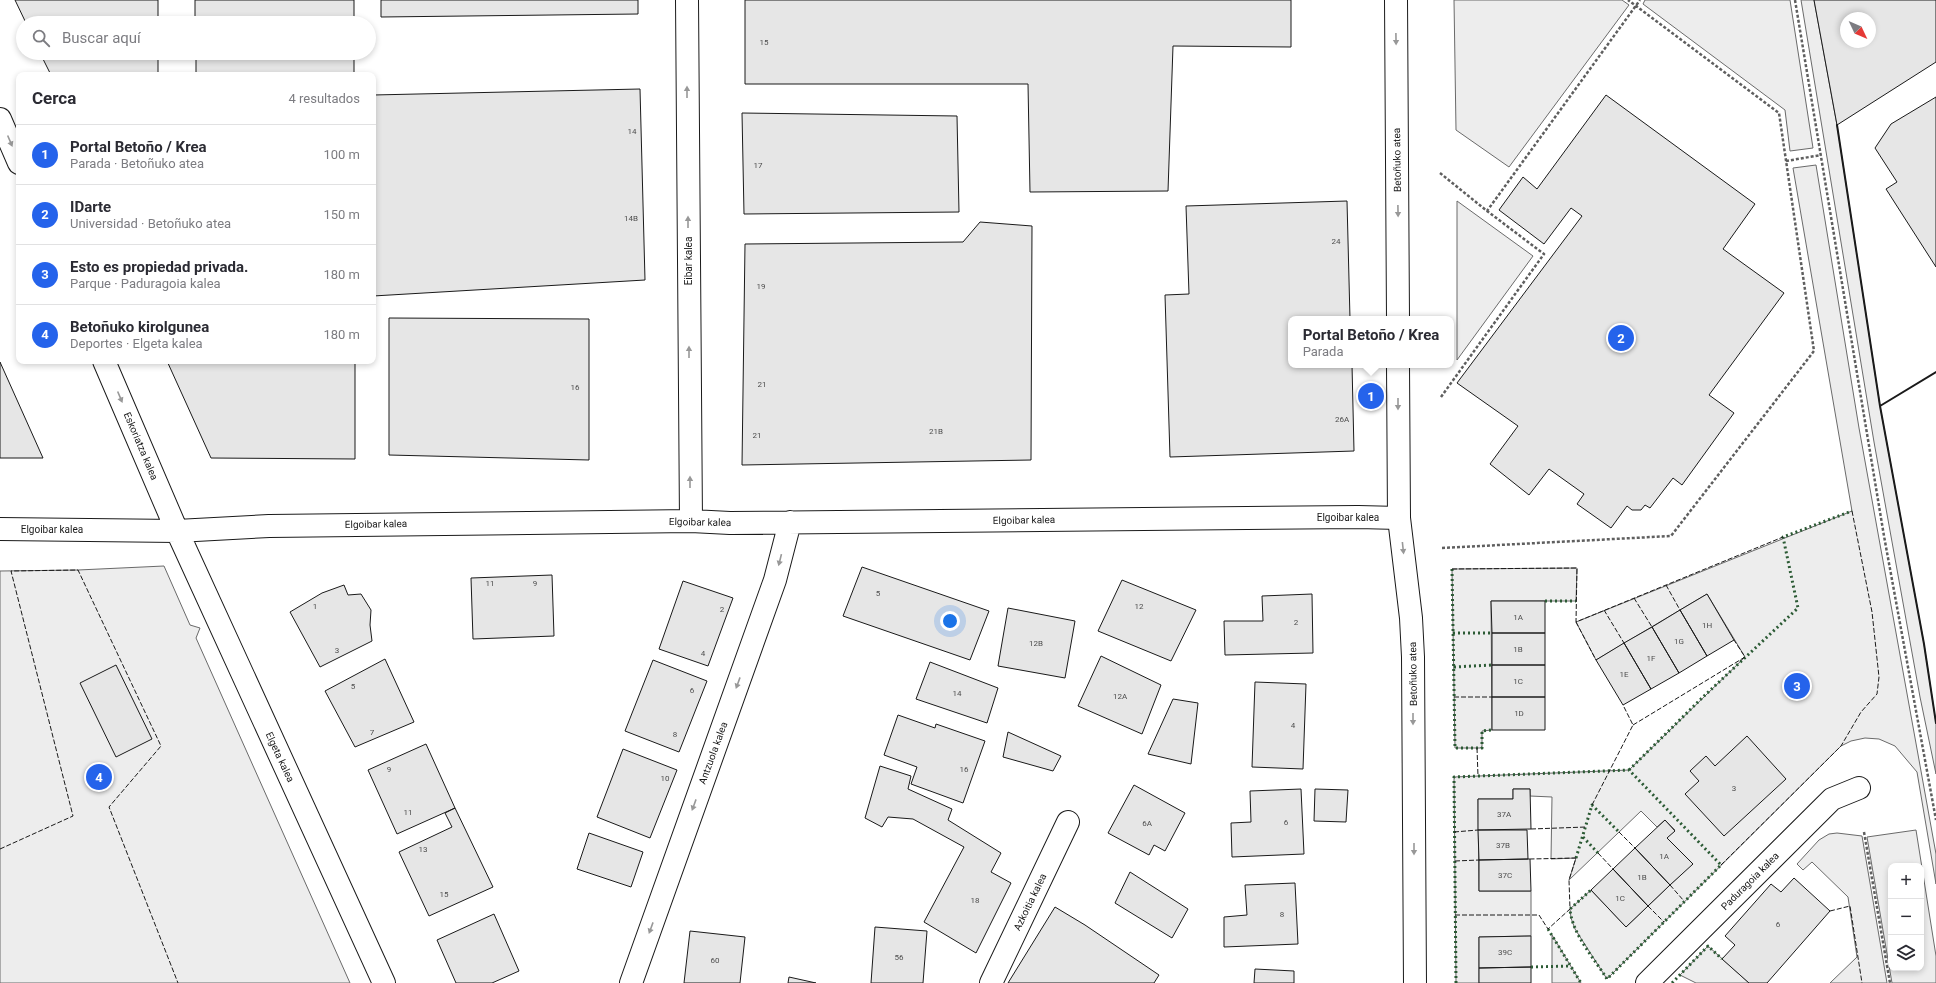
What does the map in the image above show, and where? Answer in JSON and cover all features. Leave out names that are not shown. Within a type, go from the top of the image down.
[{"type":"street","name":"Eibar kalea","points":[[686,0],[691,521]]},
{"type":"street","name":"Betoñuko atea","points":[[1396,0],[1398,316]]},
{"type":"street","points":[[0,119],[16,156]]},
{"type":"street","name":"Eskoriatza kalea","points":[[105,364],[177,530]]},
{"type":"street","name":"Betoñuko atea","points":[[1398,368],[1399,518],[1411,618],[1413,657],[1415,983]]},
{"type":"street","name":"Elgoibar kalea","points":[[0,529],[177,530],[269,526],[691,521],[730,523],[1358,517],[1399,518]]},
{"type":"street","name":"Antzuola kalea","points":[[631,983],[775,580],[790,522]]},
{"type":"street","name":"Elgeta kalea","points":[[177,530],[384,983]]},
{"type":"street","name":"Paduragoia kalea","points":[[1647,983],[1832,799],[1859,788]]},
{"type":"street","name":"Azkoitia kalea","points":[[991,983],[1068,822]]},
{"type":"path","points":[[1442,548],[1671,536],[1814,351],[1779,113],[1628,0]]},
{"type":"path","points":[[1487,211],[1640,0]]},
{"type":"path","points":[[1795,0],[1884,536],[1936,820]]},
{"type":"path","points":[[1786,161],[1820,155]]},
{"type":"path","points":[[1440,173],[1544,254],[1441,398]]},
{"type":"path","points":[[1864,832],[1890,983]]},
{"type":"shaded area","points":[[1454,0],[1622,0],[1629,5],[1509,167],[1456,130]]},
{"type":"shaded area","points":[[1645,0],[1790,0],[1813,148],[1790,151],[1785,110],[1643,4]]},
{"type":"shaded area","points":[[1801,0],[1814,0],[1837,125],[1880,406],[1924,644],[1936,723],[1936,774],[1920,697],[1874,442]]},
{"type":"shaded area","points":[[1816,165],[1859,428],[1936,854],[1936,884],[1917,772],[1895,746],[1879,739],[1865,738],[1851,741],[1841,746],[1607,979],[1575,929],[1571,918],[1570,909],[1591,890],[1626,927],[1692,864],[1667,838],[1675,830],[1665,820],[1657,827],[1641,811],[1569,880],[1576,858],[1551,859],[1552,797],[1530,796],[1530,789],[1513,789],[1513,799],[1478,799],[1479,891],[1531,891],[1531,936],[1479,937],[1479,983],[1456,983],[1454,777],[1629,770],[1745,657],[1707,594],[1596,660],[1576,622],[1852,511],[1793,168]]},
{"type":"shaded area","points":[[1457,201],[1533,256],[1457,360]]},
{"type":"shaded area","points":[[164,566],[190,625],[200,628],[196,638],[350,983],[0,983],[0,571],[78,570]]},
{"type":"shaded area","points":[[1577,568],[1576,601],[1491,601],[1492,730],[1482,731],[1482,748],[1455,748],[1452,569]]},
{"type":"shaded area","points":[[1916,830],[1921,863],[1888,863],[1888,960],[1867,837]]},
{"type":"shaded area","points":[[1837,833],[1862,836],[1887,983],[1830,983],[1857,957],[1848,897],[1812,862],[1803,870],[1797,864],[1819,840],[1829,834]]},
{"type":"shaded area","points":[[1924,880],[1936,956],[1936,983],[1892,983],[1890,971],[1924,971]]},
{"type":"shaded area","points":[[1552,935],[1581,983],[1552,983]]},
{"type":"shaded area","points":[[1708,946],[1749,983],[1696,983],[1680,975]]},
{"type":"building","points":[[15,0],[158,0],[158,16],[23,16]]},
{"type":"building","points":[[195,0],[354,0],[354,16],[195,16]]},
{"type":"building","points":[[381,0],[638,0],[638,14],[381,17]]},
{"type":"building","points":[[745,0],[1291,0],[1291,47],[1173,46],[1168,191],[1030,192],[1028,84],[745,84]]},
{"type":"building","points":[[1814,0],[1936,0],[1936,62],[1837,125]]},
{"type":"building","points":[[44,60],[158,60],[158,72],[50,72]]},
{"type":"building","points":[[196,60],[354,60],[354,72],[196,72]]},
{"type":"building","points":[[640,89],[645,280],[376,296],[376,95]]},
{"type":"building","points":[[1606,95],[1755,204],[1723,249],[1784,293],[1709,395],[1734,413],[1682,485],[1673,478],[1650,508],[1645,505],[1641,510],[1632,510],[1627,506],[1611,528],[1577,504],[1584,494],[1549,469],[1529,495],[1490,464],[1518,426],[1457,383],[1582,216],[1571,208],[1544,244],[1499,210],[1523,177],[1537,189]]},
{"type":"building","points":[[1936,97],[1936,267],[1886,189],[1897,182],[1875,148],[1891,124]]},
{"type":"building","points":[[742,113],[957,116],[959,212],[744,214]]},
{"type":"building","points":[[1347,201],[1350,316],[1288,316],[1288,368],[1352,368],[1354,451],[1170,457],[1165,295],[1189,294],[1186,206]]},
{"type":"building","points":[[980,222],[1032,226],[1031,460],[742,465],[745,244],[963,242]]},
{"type":"building","points":[[389,318],[589,319],[589,460],[389,455]]},
{"type":"building","points":[[0,362],[43,458],[0,458]]},
{"type":"building","points":[[168,364],[355,364],[355,459],[211,458]]},
{"type":"building","points":[[862,567],[989,611],[970,660],[843,616]]},
{"type":"building","points":[[552,575],[554,636],[473,639],[471,578]]},
{"type":"building","points":[[1122,580],[1196,610],[1171,661],[1098,631]]},
{"type":"building","points":[[683,581],[733,598],[708,666],[659,649]]},
{"type":"building","points":[[344,585],[348,595],[361,594],[371,610],[370,625],[372,641],[320,667],[290,612],[322,593]]},
{"type":"building","points":[[1312,594],[1313,653],[1225,655],[1224,621],[1263,621],[1262,596]]},
{"type":"building","points":[[1707,594],[1734,640],[1707,656],[1680,610]]},
{"type":"building","points":[[1491,601],[1545,601],[1545,633],[1492,633]]},
{"type":"building","points":[[1008,608],[1075,621],[1065,678],[998,666]]},
{"type":"building","points":[[1680,610],[1707,656],[1679,673],[1652,627]]},
{"type":"building","points":[[1652,627],[1679,673],[1651,689],[1624,643]]},
{"type":"building","points":[[1492,633],[1545,633],[1545,665],[1492,665]]},
{"type":"building","points":[[1624,643],[1651,689],[1623,705],[1596,660]]},
{"type":"building","points":[[1101,656],[1161,685],[1142,734],[1078,706]]},
{"type":"building","points":[[385,659],[414,722],[355,747],[325,691]]},
{"type":"building","points":[[653,660],[707,681],[679,752],[625,731]]},
{"type":"building","points":[[930,662],[998,688],[987,723],[916,699]]},
{"type":"building","points":[[116,665],[152,739],[116,757],[80,683]]},
{"type":"building","points":[[1492,665],[1545,665],[1545,697],[1492,697]]},
{"type":"building","points":[[1255,682],[1306,684],[1303,769],[1252,767]]},
{"type":"building","points":[[1492,697],[1545,697],[1545,730],[1492,730]]},
{"type":"building","points":[[1173,699],[1198,703],[1191,764],[1148,754]]},
{"type":"building","points":[[898,715],[935,728],[936,724],[985,741],[963,803],[911,784],[917,767],[884,755]]},
{"type":"building","points":[[1008,732],[1061,756],[1053,771],[1003,757]]},
{"type":"building","points":[[1747,736],[1786,779],[1724,836],[1685,794],[1699,781],[1690,771],[1706,756],[1715,766]]},
{"type":"building","points":[[426,744],[455,808],[397,834],[368,770]]},
{"type":"building","points":[[623,749],[677,770],[650,838],[597,817]]},
{"type":"building","points":[[880,766],[911,776],[908,789],[952,809],[948,820],[1001,853],[991,872],[1011,883],[976,953],[924,922],[964,847],[913,819],[888,817],[882,827],[865,818]]},
{"type":"building","points":[[1134,785],[1185,813],[1165,851],[1154,845],[1149,855],[1108,833]]},
{"type":"building","points":[[1301,789],[1304,854],[1232,857],[1231,823],[1251,822],[1250,791]]},
{"type":"building","points":[[1315,789],[1348,790],[1346,822],[1314,821]]},
{"type":"building","points":[[1513,789],[1530,789],[1531,829],[1478,830],[1478,799],[1513,799]]},
{"type":"building","points":[[455,808],[493,887],[429,916],[399,852],[452,827],[445,813]]},
{"type":"building","points":[[1665,820],[1675,831],[1667,838],[1693,864],[1670,885],[1635,848]]},
{"type":"building","points":[[1478,830],[1527,830],[1528,859],[1479,860]]},
{"type":"building","points":[[589,833],[643,852],[631,887],[577,869]]},
{"type":"building","points":[[1635,848],[1670,885],[1648,906],[1613,869]]},
{"type":"building","points":[[1530,859],[1531,891],[1479,891],[1479,860]]},
{"type":"building","points":[[1613,869],[1648,906],[1626,927],[1591,890]]},
{"type":"building","points":[[1130,872],[1188,909],[1172,938],[1115,903]]},
{"type":"building","points":[[1794,878],[1830,911],[1767,983],[1749,983],[1722,959],[1735,945],[1725,936],[1771,884],[1781,892]]},
{"type":"building","points":[[1295,883],[1298,944],[1224,947],[1224,917],[1247,915],[1245,885]]},
{"type":"building","points":[[1055,907],[1085,925],[1159,975],[1154,983],[1008,983]]},
{"type":"building","points":[[494,914],[519,971],[492,983],[456,983],[437,940]]},
{"type":"building","points":[[875,927],[927,931],[923,983],[871,983]]},
{"type":"building","points":[[690,931],[745,937],[740,983],[684,983]]},
{"type":"building","points":[[1531,936],[1531,967],[1479,968],[1479,937]]},
{"type":"building","points":[[1531,967],[1531,983],[1479,983],[1479,968]]},
{"type":"building","points":[[1255,969],[1294,971],[1294,983],[1254,983]]},
{"type":"building","points":[[789,977],[816,983],[788,983]]},
{"type":"hedge","points":[[1629,770],[1703,697],[1798,608],[1783,537],[1852,511]]},
{"type":"hedge","points":[[1452,569],[1455,748],[1482,748],[1482,731],[1492,730]]},
{"type":"hedge","points":[[1545,601],[1576,601]]},
{"type":"hedge","points":[[1453,633],[1492,633]]},
{"type":"hedge","points":[[1454,667],[1492,665]]},
{"type":"hedge","points":[[1456,983],[1454,777],[1629,770],[1721,865],[1607,979],[1579,937],[1570,909],[1591,890]]},
{"type":"hedge","points":[[1576,858],[1592,805],[1619,832]]},
{"type":"hedge","points":[[1583,837],[1598,853]]},
{"type":"hedge","points":[[1548,929],[1581,983]]},
{"type":"hedge","points":[[1672,983],[1708,946],[1722,959]]},
{"type":"hedge","points":[[1531,967],[1571,966]]},
{"type":"fence","points":[[1721,865],[1841,746],[1861,712],[1877,694],[1879,677],[1872,612],[1852,511]]},
{"type":"fence","points":[[1452,569],[1577,568],[1576,622],[1783,537]]},
{"type":"fence","points":[[0,849],[73,816],[11,571],[78,570],[161,746],[109,807],[178,983]]},
{"type":"fence","points":[[1666,585],[1680,610]]},
{"type":"fence","points":[[1634,598],[1652,627]]},
{"type":"fence","points":[[1604,610],[1624,643]]},
{"type":"fence","points":[[1576,622],[1596,660]]},
{"type":"fence","points":[[1633,725],[1745,657],[1734,640]]},
{"type":"fence","points":[[1454,697],[1492,697]]},
{"type":"fence","points":[[1592,805],[1633,725],[1623,705]]},
{"type":"fence","points":[[1477,748],[1478,776]]},
{"type":"fence","points":[[1531,829],[1586,827]]},
{"type":"fence","points":[[1454,832],[1478,830]]},
{"type":"fence","points":[[1619,832],[1635,848]]},
{"type":"fence","points":[[1598,853],[1613,869]]},
{"type":"fence","points":[[1455,915],[1539,915],[1548,929],[1570,909],[1569,880],[1576,858],[1530,859]]},
{"type":"fence","points":[[1455,861],[1479,860]]},
{"type":"fence","points":[[1670,885],[1684,901]]},
{"type":"fence","points":[[1648,906],[1664,922]]},
{"type":"fence","points":[[1830,911],[1850,906],[1862,983]]},
{"type":"wall","points":[[1837,125],[1880,406],[1936,372]]},
{"type":"wall","points":[[1880,406],[1924,644],[1936,723]]},
{"type":"place","name":"IDarte","points":[[1621,338]]},
{"type":"place","name":"Portal Betoño / Krea","points":[[1371,396]]},
{"type":"place","name":"Esto es propiedad privada.","points":[[1797,686]]},
{"type":"place","name":"Betoñuko kirolgunea","points":[[99,777]]}]
